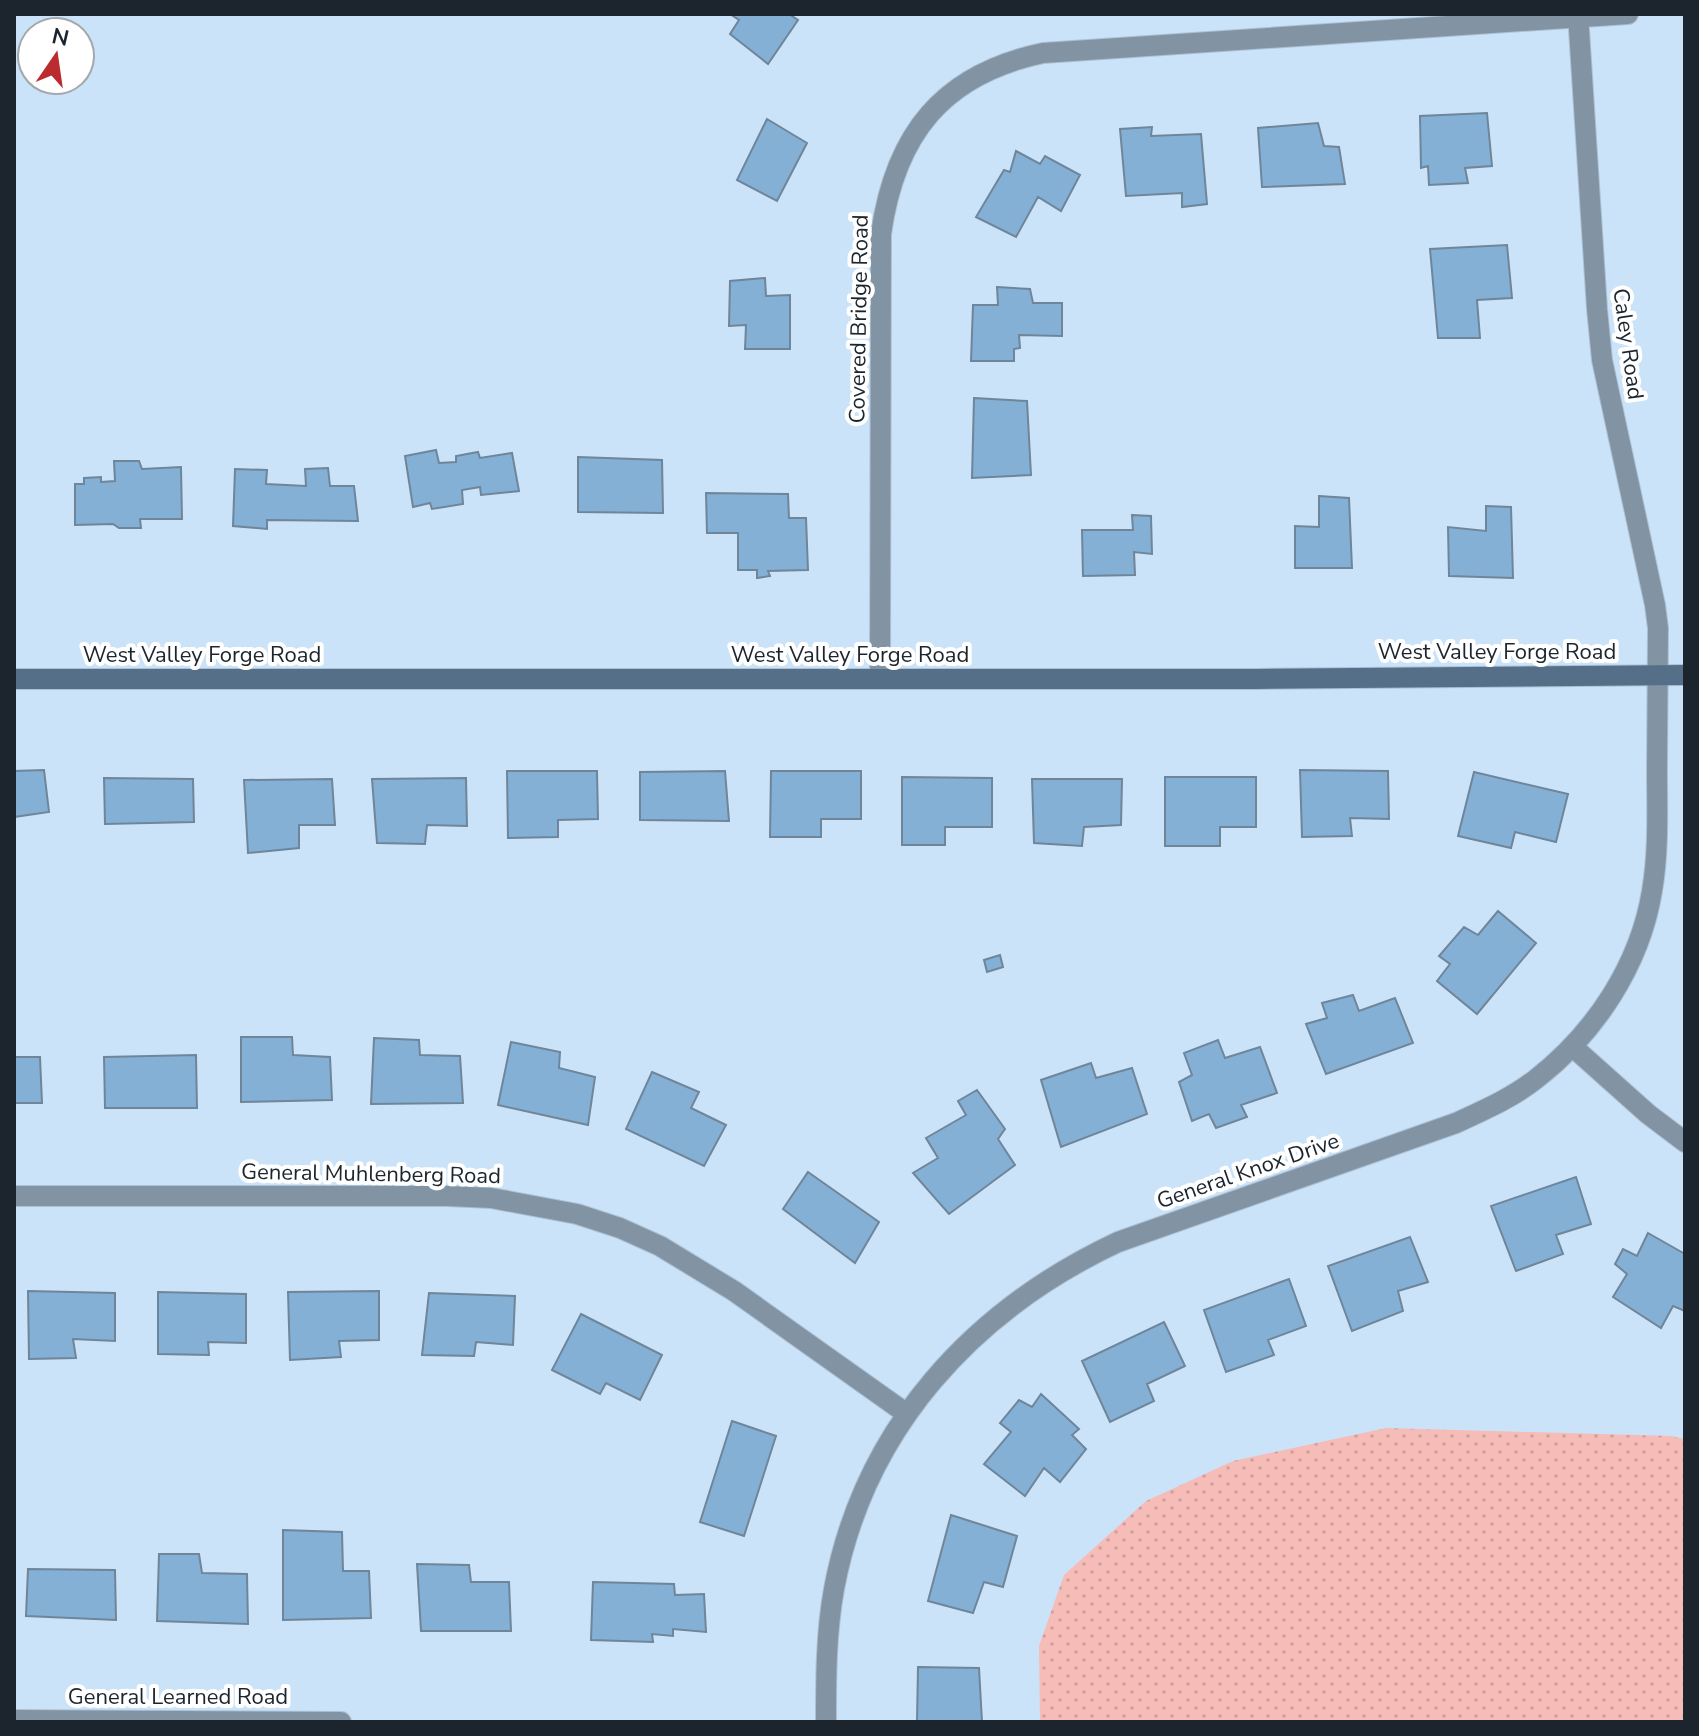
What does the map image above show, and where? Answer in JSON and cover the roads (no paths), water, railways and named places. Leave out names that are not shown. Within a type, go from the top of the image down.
[{"type":"main road","name":"West Valley Forge Road","points":[[14,679],[1685,675]]},
{"type":"street","name":"Covered Bridge Road","points":[[880,679],[881,234],[886,198],[899,160],[918,128],[944,99],[975,76],[1008,60],[1043,53],[1628,14]]},
{"type":"street","name":"Caley Road","points":[[1578,16],[1602,360],[1655,605],[1658,675]]},
{"type":"street","name":"General Knox Drive","points":[[826,1722],[827,1638],[834,1588],[862,1495],[907,1414],[937,1373],[968,1341],[1038,1285],[1077,1261],[1118,1242],[1456,1123],[1497,1104],[1573,1047],[1601,1013],[1625,974],[1652,894],[1657,849],[1658,675]]},
{"type":"street","points":[[1573,1047],[1648,1114],[1685,1142]]},
{"type":"street","name":"General Muhlenberg Road","points":[[14,1196],[446,1196],[491,1198],[577,1214],[620,1228],[697,1268],[907,1414]]},
{"type":"street","name":"General Learned Road","points":[[14,1720],[341,1722]]}]
